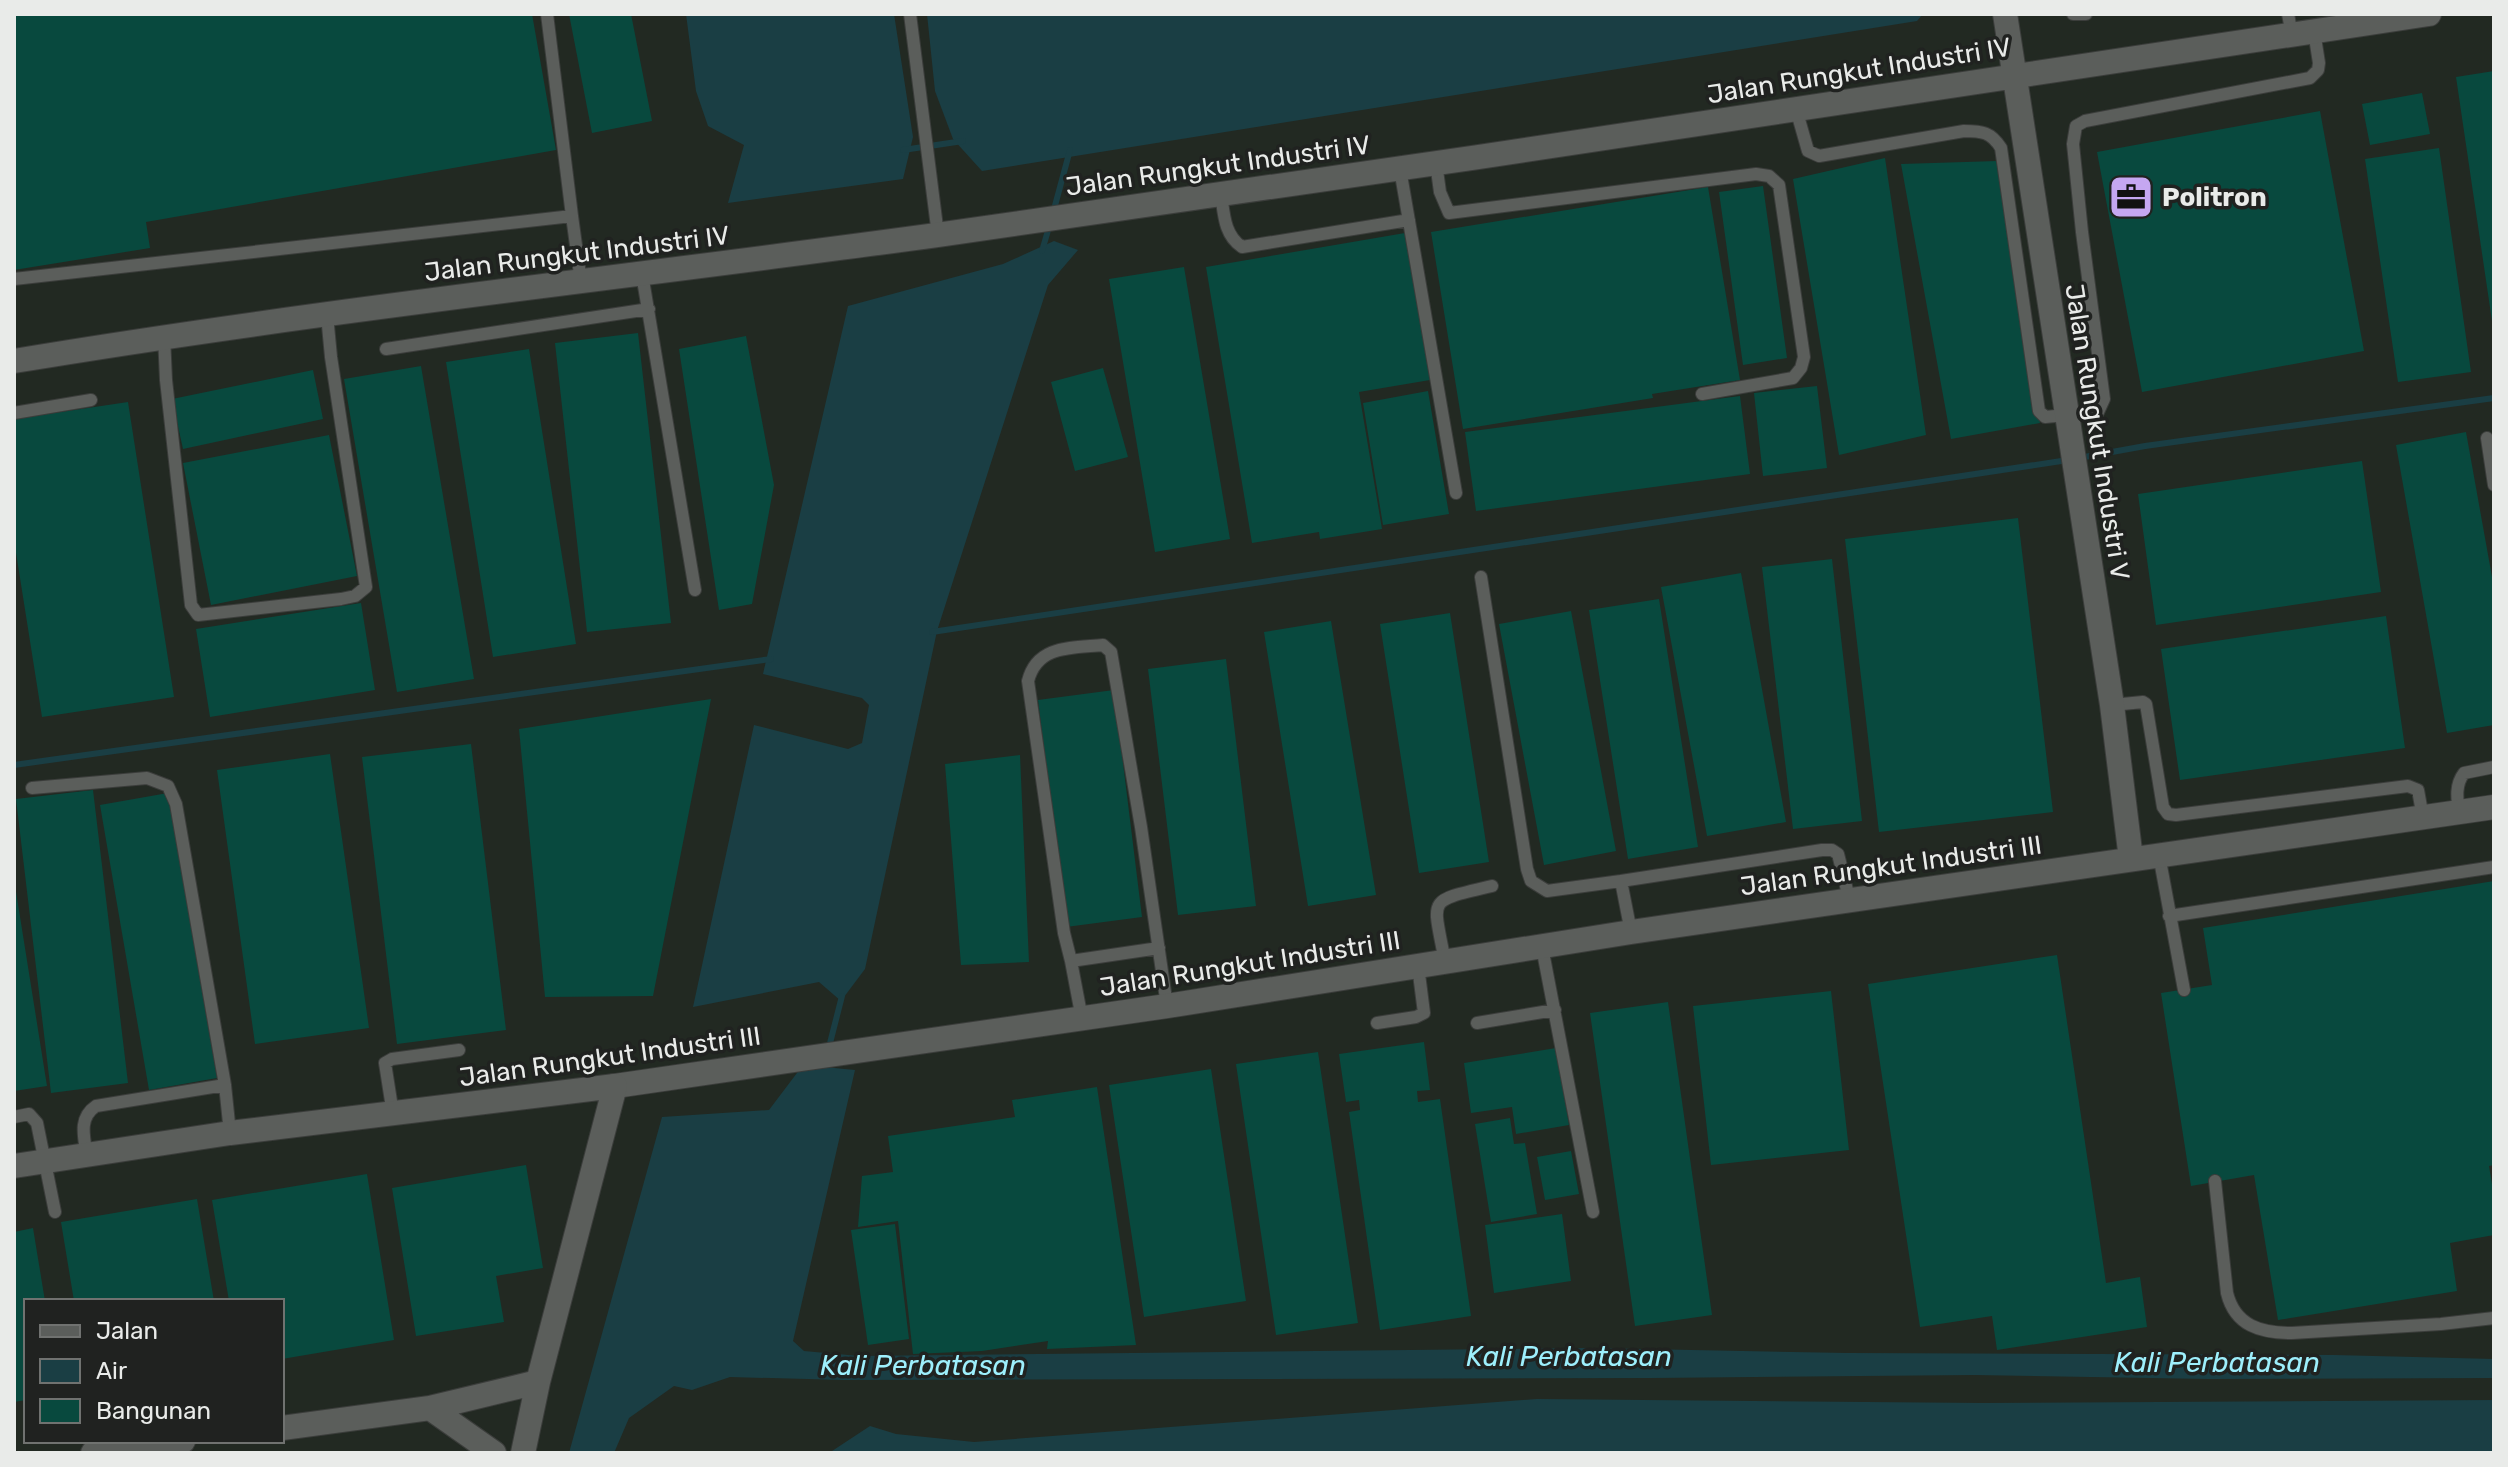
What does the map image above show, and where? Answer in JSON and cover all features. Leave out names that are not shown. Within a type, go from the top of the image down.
[{"type":"street","name":"Jalan Rungkut Industri V","points":[[2005,14],[2112,705],[2131,859]]},
{"type":"street","name":"Jalan Rungkut Industri IV","points":[[14,361],[164,336],[938,235],[1400,169],[2015,76],[2298,27],[2429,14]]},
{"type":"street","name":"Jalan Rungkut Industri III","points":[[14,1166],[230,1133],[615,1086],[1082,1019],[1631,932],[2494,807]]},
{"type":"street","points":[[523,1453],[538,1382],[615,1086]]},
{"type":"street","points":[[284,1428],[430,1408],[538,1382]]},
{"type":"street","points":[[430,1408],[494,1453]]},
{"type":"street","points":[[93,1453],[168,1443]]},
{"type":"lane","points":[[547,14],[581,282]]},
{"type":"lane","points":[[910,14],[938,235]]},
{"type":"lane","points":[[2073,14],[2086,14]]},
{"type":"lane","points":[[1796,109],[1808,151],[1819,156],[1964,131],[1983,131],[1995,139],[2001,148],[2039,411],[2068,428],[2098,412],[2104,399],[2080,217],[2073,144],[2076,126],[2085,121],[2310,78],[2318,70],[2319,63],[2298,27]]},
{"type":"lane","points":[[1436,163],[1440,192],[1449,213],[1756,174],[1769,176],[1779,185],[1804,357],[1801,368],[1793,378],[1702,394]]},
{"type":"lane","points":[[1400,169],[1456,493]]},
{"type":"lane","points":[[1221,194],[1225,225],[1232,241],[1242,247],[1409,220]]},
{"type":"lane","points":[[14,279],[572,216]]},
{"type":"lane","points":[[642,274],[695,590]]},
{"type":"lane","points":[[386,349],[649,309]]},
{"type":"lane","points":[[164,336],[165,375],[191,605],[198,615],[341,599],[355,596],[366,587],[327,315]]},
{"type":"lane","points":[[14,413],[91,400]]},
{"type":"lane","points":[[2487,438],[2494,485]]},
{"type":"lane","points":[[1481,577],[1531,881],[1547,891],[1832,850],[1838,854],[1850,902]]},
{"type":"lane","points":[[1082,1019],[1064,933],[1028,681],[1032,666],[1044,654],[1077,648],[1103,645],[1111,652],[1167,1006]]},
{"type":"lane","points":[[2112,705],[2146,704],[2163,807],[2168,814],[2408,786],[2418,790],[2423,818]]},
{"type":"lane","points":[[2459,813],[2457,796],[2459,780],[2464,773],[2494,767]]},
{"type":"lane","points":[[32,788],[147,778],[168,786],[176,804],[225,1085],[230,1133]]},
{"type":"lane","points":[[2159,855],[2184,990]]},
{"type":"lane","points":[[2169,916],[2494,867]]},
{"type":"lane","points":[[1621,881],[1631,932]]},
{"type":"lane","points":[[1445,962],[1435,912],[1439,903],[1448,896],[1492,886]]},
{"type":"lane","points":[[1542,947],[1593,1212]]},
{"type":"lane","points":[[1071,961],[1159,948]]},
{"type":"lane","points":[[1377,1023],[1424,1013],[1418,966]]},
{"type":"lane","points":[[1477,1023],[1555,1010]]},
{"type":"lane","points":[[393,1114],[385,1063],[392,1059],[459,1050]]},
{"type":"lane","points":[[87,1156],[82,1126],[88,1111],[96,1106],[225,1085]]},
{"type":"lane","points":[[14,1117],[29,1114],[37,1123],[55,1212]]},
{"type":"lane","points":[[2215,1181],[2227,1293],[2231,1310],[2246,1323],[2271,1333],[2292,1333],[2494,1318]]},
{"type":"shaded area","points":[[14,14],[2494,14],[2494,1453],[14,1453]]},
{"type":"water","points":[[686,14],[894,14],[913,137],[903,179],[728,203],[744,145],[708,126],[696,91]]},
{"type":"water","points":[[927,14],[1923,14],[1917,21],[982,171],[953,139],[935,91]]},
{"type":"water","points":[[1054,241],[1078,250],[1048,285],[937,631],[865,969],[841,1001],[819,982],[693,1007],[754,725],[848,749],[862,743],[869,705],[862,698],[763,674],[848,306],[1003,264]]},
{"type":"water","points":[[803,1065],[855,1070],[793,1341],[804,1351],[859,1356],[1592,1348],[1847,1353],[2334,1355],[2494,1359],[2494,1378],[2209,1379],[1974,1375],[844,1380],[730,1377],[692,1390],[674,1386],[629,1418],[614,1453],[569,1453],[662,1117],[769,1110]]},
{"type":"water","name":"Kali Perbatasan","points":[[1537,1399],[1982,1403],[2494,1400],[2494,1453],[829,1453],[870,1426],[896,1434],[974,1442]]},
{"type":"building","points":[[14,14],[532,14],[556,150],[146,222],[150,248],[14,270]]},
{"type":"building","points":[[569,14],[631,14],[652,121],[592,133]]},
{"type":"building","points":[[2494,71],[2494,321],[2492,321],[2456,77]]},
{"type":"building","points":[[2422,93],[2430,134],[2370,145],[2362,104]]},
{"type":"building","points":[[2320,111],[2364,351],[2142,392],[2097,152]]},
{"type":"building","points":[[2439,148],[2471,372],[2398,382],[2365,159]]},
{"type":"building","points":[[1885,158],[1926,435],[1839,455],[1793,179]]},
{"type":"building","points":[[1997,161],[2040,423],[1951,439],[1901,164]]},
{"type":"building","points":[[1763,186],[1787,358],[1743,365],[1719,192]]},
{"type":"building","points":[[1708,187],[1740,380],[1652,394],[1653,398],[1463,429],[1431,232]]},
{"type":"building","points":[[1405,233],[1430,380],[1359,392],[1382,529],[1320,539],[1319,532],[1252,543],[1206,267]]},
{"type":"building","points":[[1184,267],[1230,539],[1155,552],[1109,279]]},
{"type":"building","points":[[638,333],[671,623],[587,632],[555,343]]},
{"type":"building","points":[[746,336],[774,485],[752,604],[719,610],[679,349]]},
{"type":"building","points":[[529,349],[576,644],[493,657],[446,362]]},
{"type":"building","points":[[421,366],[474,679],[397,692],[344,379]]},
{"type":"building","points":[[1103,368],[1128,457],[1075,471],[1051,382]]},
{"type":"building","points":[[313,370],[323,419],[183,449],[172,399]]},
{"type":"building","points":[[1817,386],[1827,468],[1763,476],[1754,393]]},
{"type":"building","points":[[1428,391],[1449,514],[1383,525],[1363,403]]},
{"type":"building","points":[[1740,396],[1750,474],[1476,511],[1465,432]]},
{"type":"building","points":[[128,402],[174,697],[42,717],[14,540],[14,419]]},
{"type":"building","points":[[2466,432],[2494,588],[2494,725],[2447,733],[2396,445]]},
{"type":"building","points":[[329,435],[357,576],[211,605],[183,463]]},
{"type":"building","points":[[2362,461],[2381,592],[2156,625],[2138,494]]},
{"type":"building","points":[[2018,518],[2053,812],[1879,832],[1845,539]]},
{"type":"building","points":[[1832,559],[1862,821],[1793,829],[1762,567]]},
{"type":"building","points":[[1741,573],[1786,822],[1707,836],[1661,587]]},
{"type":"building","points":[[1659,599],[1698,847],[1628,859],[1589,610]]},
{"type":"building","points":[[361,603],[375,690],[210,717],[196,629]]},
{"type":"building","points":[[1571,611],[1616,851],[1544,865],[1499,624]]},
{"type":"building","points":[[1450,613],[1489,862],[1419,873],[1380,624]]},
{"type":"building","points":[[2386,616],[2405,748],[2180,780],[2161,649]]},
{"type":"building","points":[[1331,621],[1376,895],[1308,906],[1264,632]]},
{"type":"building","points":[[1226,659],[1256,906],[1178,915],[1148,669]]},
{"type":"building","points":[[1114,690],[1142,917],[1066,927],[1038,700]]},
{"type":"building","points":[[711,699],[653,996],[545,997],[519,729]]},
{"type":"building","points":[[471,744],[506,1030],[397,1044],[362,757]]},
{"type":"building","points":[[330,754],[369,1028],[255,1044],[217,770]]},
{"type":"building","points":[[1020,755],[1029,962],[961,965],[945,764]]},
{"type":"building","points":[[93,790],[128,1083],[51,1093],[16,799]]},
{"type":"building","points":[[168,793],[217,1078],[149,1090],[100,805]]},
{"type":"building","points":[[14,879],[47,1086],[14,1091]]},
{"type":"building","points":[[2494,881],[2494,1165],[2489,1166],[2494,1196],[2494,1235],[2450,1243],[2457,1291],[2278,1320],[2254,1175],[2191,1186],[2161,993],[2212,985],[2203,928]]},
{"type":"building","points":[[2057,955],[2106,1283],[2140,1277],[2147,1327],[1997,1350],[1992,1316],[1920,1327],[1868,984]]},
{"type":"building","points":[[1831,991],[1849,1150],[1711,1165],[1693,1006]]},
{"type":"building","points":[[1668,1002],[1712,1315],[1635,1326],[1590,1013]]},
{"type":"building","points":[[1424,1042],[1430,1090],[1417,1091],[1418,1102],[1440,1099],[1471,1316],[1380,1330],[1349,1112],[1360,1110],[1359,1100],[1346,1102],[1339,1054]]},
{"type":"building","points":[[1556,1048],[1569,1125],[1516,1134],[1512,1107],[1471,1113],[1464,1063]]},
{"type":"building","points":[[1318,1052],[1358,1323],[1276,1335],[1236,1064]]},
{"type":"building","points":[[1211,1069],[1246,1301],[1144,1317],[1109,1085]]},
{"type":"building","points":[[1097,1087],[1136,1345],[1047,1349],[1048,1341],[982,1351],[913,1354],[898,1221],[858,1227],[862,1176],[893,1172],[888,1136],[1015,1117],[1012,1100]]},
{"type":"building","points":[[1510,1118],[1514,1144],[1525,1143],[1537,1214],[1491,1222],[1475,1124]]},
{"type":"building","points":[[1571,1151],[1579,1194],[1545,1200],[1537,1157]]},
{"type":"building","points":[[526,1165],[543,1268],[496,1276],[504,1322],[416,1336],[392,1188]]},
{"type":"building","points":[[367,1174],[394,1340],[284,1359],[284,1299],[229,1299],[212,1200]]},
{"type":"building","points":[[197,1199],[214,1299],[74,1299],[61,1222]]},
{"type":"building","points":[[1562,1214],[1571,1281],[1494,1293],[1485,1225]]},
{"type":"building","points":[[895,1224],[909,1339],[868,1345],[851,1230]]},
{"type":"building","points":[[33,1228],[45,1299],[24,1299],[24,1400],[14,1402],[14,1232]]},
{"type":"waterway","points":[[903,150],[963,141]]},
{"type":"waterway","points":[[1053,213],[1070,150]]},
{"type":"waterway","points":[[1042,251],[1049,227]]},
{"type":"waterway","points":[[2079,458],[2145,446],[2494,398]]},
{"type":"waterway","points":[[932,632],[2068,460]]},
{"type":"waterway","points":[[14,765],[771,659]]},
{"type":"waterway","points":[[829,1047],[842,996]]},
{"type":"place","name":"Politron","points":[[2131,197]]}]
